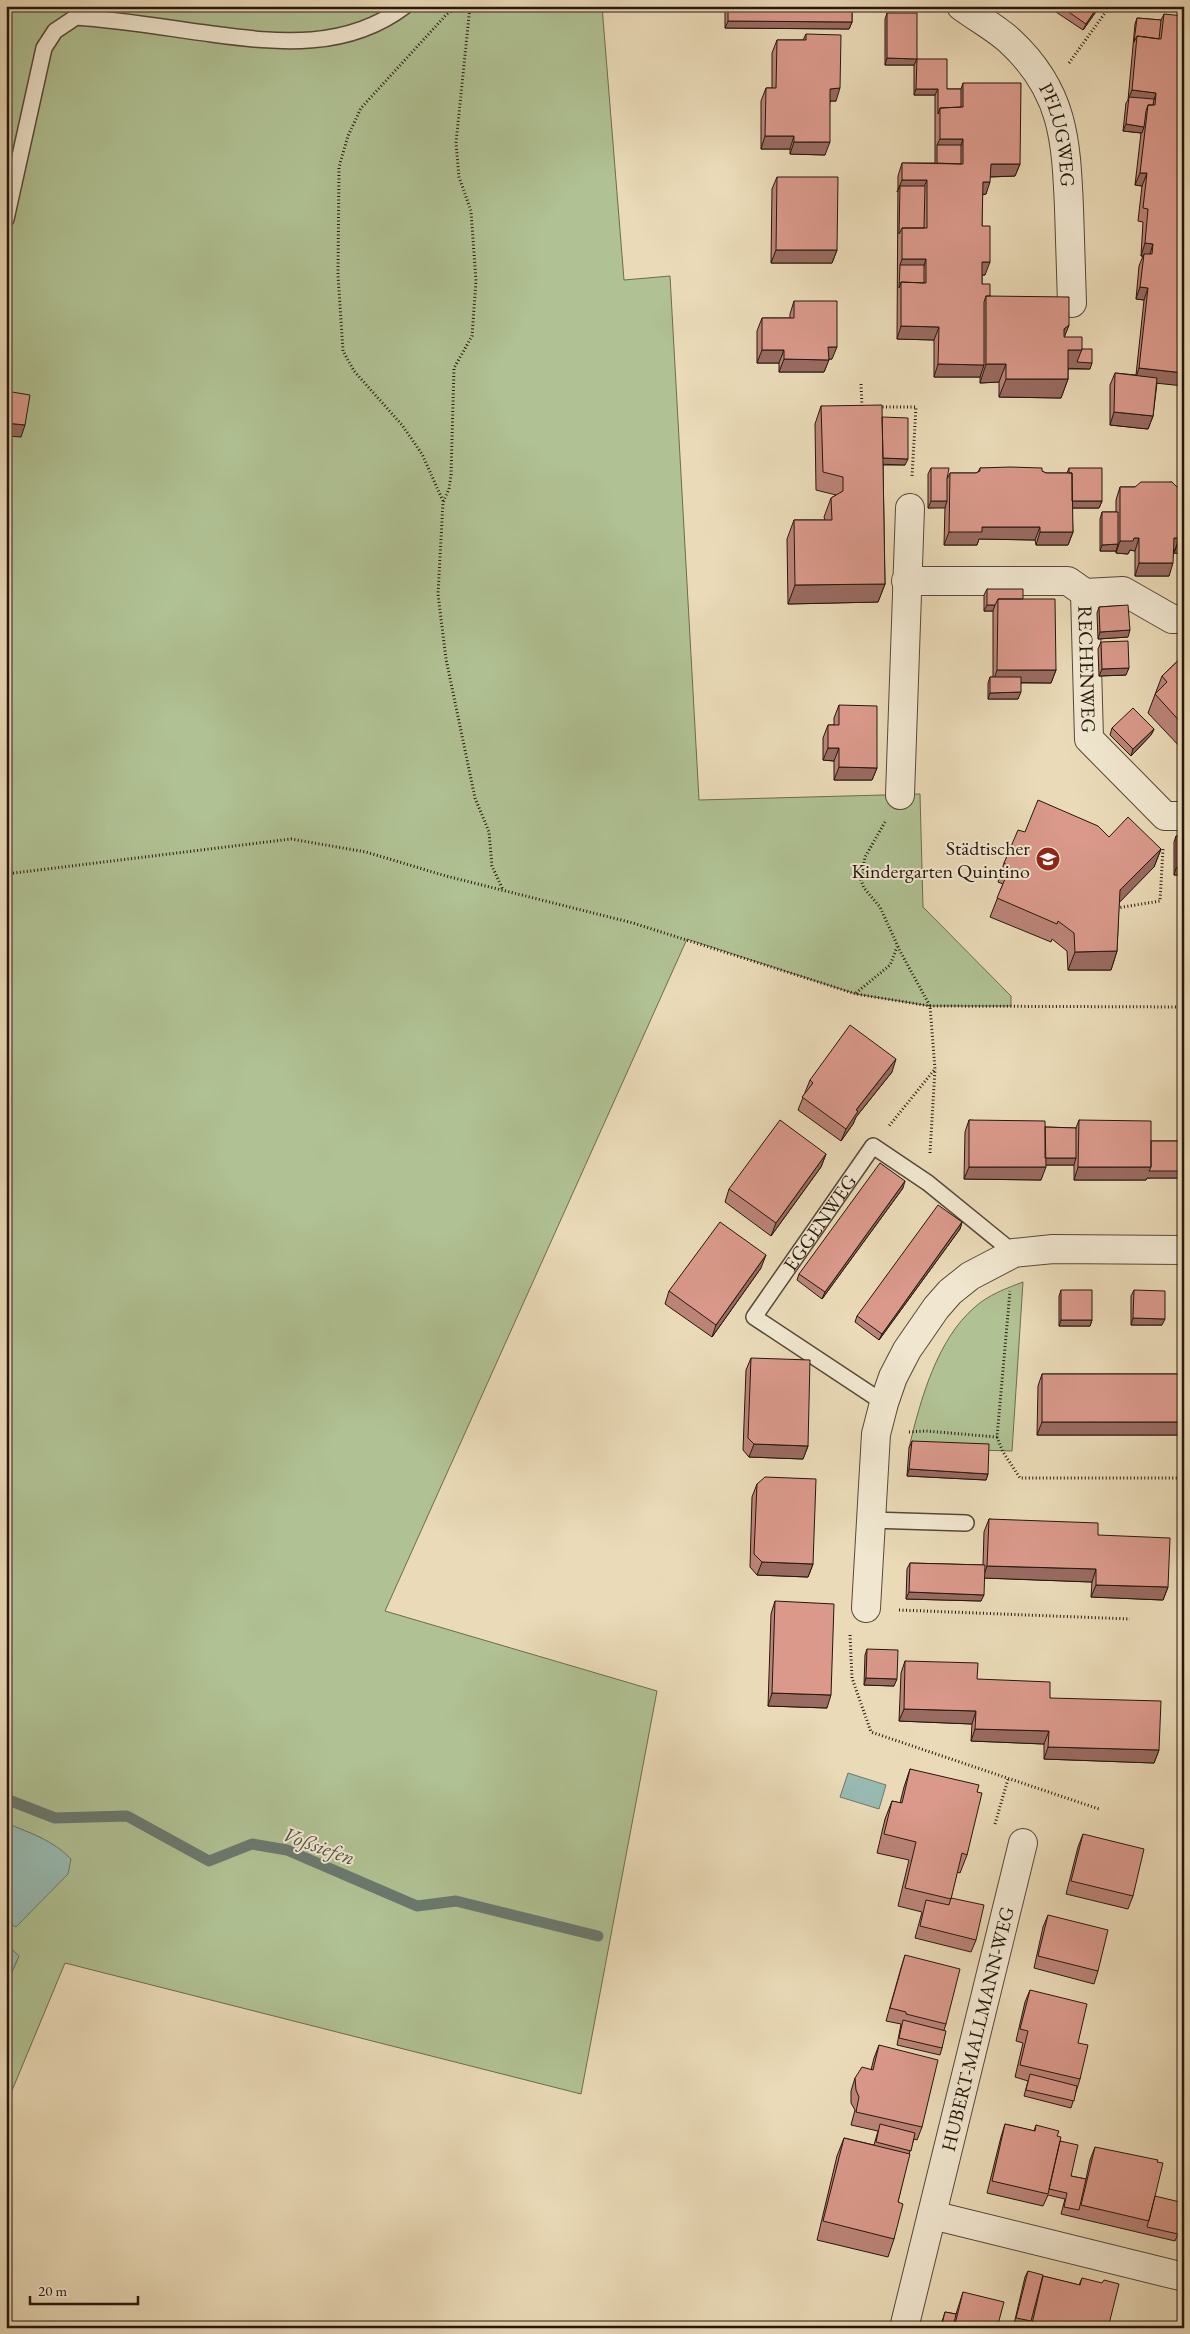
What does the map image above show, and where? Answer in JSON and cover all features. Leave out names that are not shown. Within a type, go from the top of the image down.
[{"type":"street","name":"PFLUGWEG","points":[[960,6],[1010,41],[1029,62],[1056,105],[1066,147],[1072,303]]},
{"type":"street","points":[[900,796],[910,508]]},
{"type":"street","name":"RECHENWEG","points":[[906,582],[1068,581],[1085,593],[1123,591],[1172,619],[1184,619]]},
{"type":"street","name":"RECHENWEG","points":[[1085,593],[1089,739],[1175,816]]},
{"type":"street","points":[[866,1608],[876,1434],[893,1377],[907,1350],[941,1303],[970,1276],[1014,1253],[1054,1249],[1184,1250]]},
{"type":"street","name":"HUBERT-MALLMANN-WEG","points":[[904,2328],[1023,1843]]},
{"type":"street","points":[[932,2215],[1184,2277]]},
{"type":"lane","points":[[6,220],[44,48],[55,31],[76,17],[270,40],[303,42],[356,32],[390,17],[405,6]]},
{"type":"lane","points":[[873,1146],[928,1183],[1014,1253]]},
{"type":"lane","name":"EGGENWEG","points":[[873,1146],[754,1317],[884,1403]]},
{"type":"lane","points":[[871,1520],[966,1523]]},
{"type":"path","points":[[443,502],[422,454],[402,425],[354,371],[343,352],[338,274],[339,168],[348,136],[361,108],[446,14],[458,6]]},
{"type":"path","points":[[470,6],[456,143],[459,177],[471,210],[476,281],[472,336],[454,368],[451,475],[449,489],[443,502],[438,594],[446,659],[475,798],[489,832],[492,866],[504,891]]},
{"type":"path","points":[[1044,84],[1066,68],[1110,6]]},
{"type":"path","points":[[861,384],[861,407],[916,407],[910,508]]},
{"type":"path","points":[[900,796],[865,857],[861,880],[864,888],[880,907],[898,946],[930,1006],[935,1069],[928,1183]]},
{"type":"path","points":[[1113,909],[1160,901],[1162,859],[1175,816]]},
{"type":"path","points":[[6,874],[291,839],[366,852],[446,876],[687,939],[856,994],[930,1006],[1184,1007]]},
{"type":"path","points":[[1156,857],[1162,859]]},
{"type":"path","points":[[856,994],[890,966],[898,946]]},
{"type":"path","points":[[873,1146],[935,1069]]},
{"type":"path","points":[[1014,1253],[997,1437],[1003,1452],[1020,1478],[1184,1478]]},
{"type":"path","points":[[926,1432],[997,1437]]},
{"type":"path","points":[[1099,1809],[871,1732],[852,1678],[850,1608],[1130,1619]]},
{"type":"green space","points":[[6,6],[602,6],[624,280],[670,276],[699,800],[920,794],[923,907],[1011,996],[1011,1006],[930,1006],[856,994],[687,939],[385,1611],[657,1691],[581,2094],[65,1963],[6,2105],[6,1985],[19,1956],[6,1944],[6,1921],[16,1926],[42,1838],[6,1823]]},
{"type":"green space","points":[[1023,1282],[1012,1451],[909,1448],[925,1391],[940,1353],[950,1336],[962,1320],[980,1303],[998,1292]]},
{"type":"water","points":[[848,1773],[886,1785],[879,1809],[840,1797]]},
{"type":"water","points":[[6,1823],[49,1842],[71,1859],[68,1874],[16,1927],[6,1921]]},
{"type":"water","points":[[6,1944],[19,1956],[6,1985]]},
{"type":"building","points":[[728,6],[852,6],[852,22],[728,21]]},
{"type":"building","points":[[1060,6],[1098,6],[1086,24]]},
{"type":"building","points":[[887,13],[917,13],[917,59],[887,58]]},
{"type":"building","points":[[1164,14],[1184,16],[1184,373],[1139,368],[1148,288],[1140,287],[1144,254],[1152,254],[1153,244],[1145,243],[1148,209],[1143,208],[1147,173],[1140,173],[1148,105],[1155,105],[1156,93],[1132,90],[1137,36],[1161,39]]},
{"type":"building","points":[[1137,18],[1161,20],[1159,39],[1137,36],[1134,42]]},
{"type":"building","points":[[806,34],[841,35],[840,88],[830,89],[830,142],[794,142],[794,136],[765,136],[766,88],[776,88],[777,40],[806,40]]},
{"type":"building","points":[[917,59],[947,59],[947,89],[961,89],[961,107],[940,108],[938,114],[938,89],[916,89]]},
{"type":"building","points":[[963,83],[1021,83],[1020,164],[991,164],[990,182],[983,182],[982,226],[990,226],[990,262],[982,262],[982,284],[990,284],[990,296],[986,296],[984,302],[984,365],[938,364],[939,327],[901,326],[901,282],[926,283],[926,259],[902,259],[902,228],[927,228],[927,180],[902,180],[902,163],[963,164],[963,139],[940,139],[940,108],[963,107]]},
{"type":"building","points":[[1129,97],[1154,99],[1153,105],[1148,105],[1144,127],[1126,124]]},
{"type":"building","points":[[937,145],[961,145],[961,164],[937,163]]},
{"type":"building","points":[[777,177],[838,177],[837,250],[776,250]]},
{"type":"building","points":[[900,186],[925,186],[924,228],[902,228],[899,234]]},
{"type":"building","points":[[900,265],[924,265],[924,283],[901,282],[899,288]]},
{"type":"building","points":[[986,296],[1069,297],[1069,325],[1064,329],[1064,337],[1082,337],[1082,350],[1068,350],[1068,379],[1006,379],[1006,364],[986,364]]},
{"type":"building","points":[[794,301],[837,301],[837,347],[828,347],[829,360],[784,359],[784,350],[762,350],[762,318],[794,318]]},
{"type":"building","points":[[1082,349],[1092,349],[1092,363],[1077,362]]},
{"type":"building","points":[[1115,373],[1157,378],[1153,416],[1114,412]]},
{"type":"building","points":[[6,391],[30,395],[25,425],[6,423]]},
{"type":"building","points":[[882,405],[885,584],[795,585],[794,520],[832,520],[831,498],[843,491],[843,477],[823,472],[821,406]]},
{"type":"building","points":[[882,417],[908,418],[908,459],[883,458]]},
{"type":"building","points":[[931,468],[949,468],[947,501],[931,501]]},
{"type":"building","points":[[980,468],[1042,468],[1042,471],[1046,473],[1072,473],[1073,532],[1040,532],[1040,527],[982,527],[982,532],[949,532],[950,473],[976,473],[980,471]]},
{"type":"building","points":[[1069,468],[1102,468],[1102,501],[1072,501],[1072,473],[1069,473]]},
{"type":"building","points":[[1141,482],[1172,482],[1177,487],[1184,487],[1184,541],[1174,538],[1173,563],[1139,563],[1139,538],[1134,538],[1133,541],[1120,541],[1120,487],[1135,487]]},
{"type":"building","points":[[1102,512],[1118,512],[1118,544],[1102,545]]},
{"type":"building","points":[[987,589],[1023,589],[1023,599],[998,599],[995,605],[987,605]]},
{"type":"building","points":[[998,599],[1055,599],[1056,670],[997,670]]},
{"type":"building","points":[[1128,605],[1130,630],[1100,632],[1099,607]]},
{"type":"building","points":[[1128,641],[1129,668],[1102,669],[1101,642]]},
{"type":"building","points":[[1184,655],[1184,726],[1155,694],[1167,682],[1162,676]]},
{"type":"building","points":[[990,677],[1021,677],[1021,692],[990,693]]},
{"type":"building","points":[[839,705],[877,706],[877,768],[839,767],[839,748],[828,748],[828,725],[839,725]]},
{"type":"building","points":[[1133,708],[1154,729],[1133,749],[1112,728]]},
{"type":"building","points":[[1038,800],[1098,826],[1109,837],[1128,817],[1161,849],[1120,890],[1117,951],[1075,952],[1074,933],[1058,921],[1057,924],[997,898],[1010,867],[1004,863],[1018,830],[1025,832]]},
{"type":"building","points":[[1176,836],[1184,836],[1184,868],[1176,868]]},
{"type":"building","points":[[850,1025],[896,1059],[856,1110],[858,1111],[846,1129],[802,1097],[813,1083],[810,1080]]},
{"type":"building","points":[[780,1120],[826,1154],[776,1223],[729,1189]]},
{"type":"building","points":[[969,1120],[1045,1121],[1046,1167],[969,1167]]},
{"type":"building","points":[[1079,1120],[1151,1121],[1151,1167],[1078,1167]]},
{"type":"building","points":[[1045,1127],[1076,1128],[1076,1158],[1045,1158]]},
{"type":"building","points":[[1151,1141],[1182,1141],[1182,1171],[1149,1171],[1151,1167]]},
{"type":"building","points":[[880,1163],[905,1181],[825,1292],[799,1274]]},
{"type":"building","points":[[938,1205],[962,1222],[882,1334],[857,1316]]},
{"type":"building","points":[[720,1222],[766,1255],[716,1325],[669,1291]]},
{"type":"building","points":[[1061,1290],[1092,1290],[1092,1320],[1061,1320]]},
{"type":"building","points":[[1134,1290],[1165,1291],[1165,1319],[1133,1318]]},
{"type":"building","points":[[751,1358],[810,1360],[808,1446],[754,1444],[748,1438]]},
{"type":"building","points":[[1042,1374],[1184,1374],[1184,1422],[1042,1422]]},
{"type":"building","points":[[912,1441],[989,1444],[988,1474],[909,1469]]},
{"type":"building","points":[[765,1477],[816,1479],[813,1564],[762,1562],[754,1554],[757,1484]]},
{"type":"building","points":[[989,1519],[1098,1523],[1098,1535],[1170,1538],[1168,1587],[1096,1585],[1096,1569],[987,1566]]},
{"type":"building","points":[[910,1563],[985,1565],[984,1595],[909,1592]]},
{"type":"building","points":[[775,1601],[834,1604],[831,1695],[772,1693]]},
{"type":"building","points":[[867,1649],[898,1650],[897,1679],[866,1678]]},
{"type":"building","points":[[905,1661],[978,1663],[977,1679],[1050,1682],[1050,1698],[1161,1701],[1159,1750],[1048,1747],[1049,1731],[975,1729],[976,1711],[904,1709]]},
{"type":"building","points":[[910,1769],[979,1785],[977,1792],[982,1793],[967,1855],[962,1853],[951,1899],[905,1888],[916,1842],[884,1834],[892,1801],[902,1803]]},
{"type":"building","points":[[1083,1834],[1144,1849],[1133,1896],[1071,1881]]},
{"type":"building","points":[[951,1898],[984,1905],[976,1940],[920,1926],[926,1900],[949,1905]]},
{"type":"building","points":[[1048,1915],[1108,1930],[1098,1971],[1038,1956]]},
{"type":"building","points":[[905,1955],[960,1969],[946,2024],[890,2008]]},
{"type":"building","points":[[1030,1990],[1087,2004],[1078,2043],[1088,2045],[1080,2079],[1020,2065],[1028,2031],[1020,2029]]},
{"type":"building","points":[[903,2020],[946,2031],[942,2048],[899,2038]]},
{"type":"building","points":[[879,2045],[938,2060],[922,2127],[856,2112],[859,2097],[855,2078],[862,2067],[873,2070]]},
{"type":"building","points":[[1030,2074],[1077,2086],[1074,2101],[1026,2090]]},
{"type":"building","points":[[880,2124],[915,2133],[911,2151],[876,2142]]},
{"type":"building","points":[[1005,2124],[1035,2131],[1036,2125],[1059,2131],[1057,2136],[1061,2137],[1048,2194],[992,2181]]},
{"type":"building","points":[[844,2138],[910,2154],[898,2202],[903,2204],[894,2239],[823,2221]]},
{"type":"building","points":[[1060,2141],[1078,2145],[1071,2176],[1086,2179],[1079,2210],[1064,2207],[1067,2193],[1049,2189]]},
{"type":"building","points":[[1095,2147],[1158,2160],[1157,2162],[1163,2163],[1149,2221],[1081,2205]]},
{"type":"building","points":[[1155,2196],[1184,2203],[1178,2234],[1147,2227]]},
{"type":"building","points":[[1028,2271],[1043,2275],[1031,2321],[1016,2318]]},
{"type":"building","points":[[1043,2276],[1080,2285],[1082,2278],[1102,2283],[1104,2280],[1119,2284],[1108,2328],[1031,2328]]},
{"type":"building","points":[[963,2292],[1004,2302],[997,2328],[954,2328]]},
{"type":"building","points":[[945,2312],[956,2314],[953,2328],[941,2328]]},
{"type":"waterway","name":"Voßsiefen","points":[[6,1799],[55,1818],[127,1816],[209,1861],[252,1844],[287,1850],[417,1906],[456,1901],[598,1936]]},
{"type":"place","name":"Städtischer Kindergarten Quintino","points":[[1048,859]]}]
